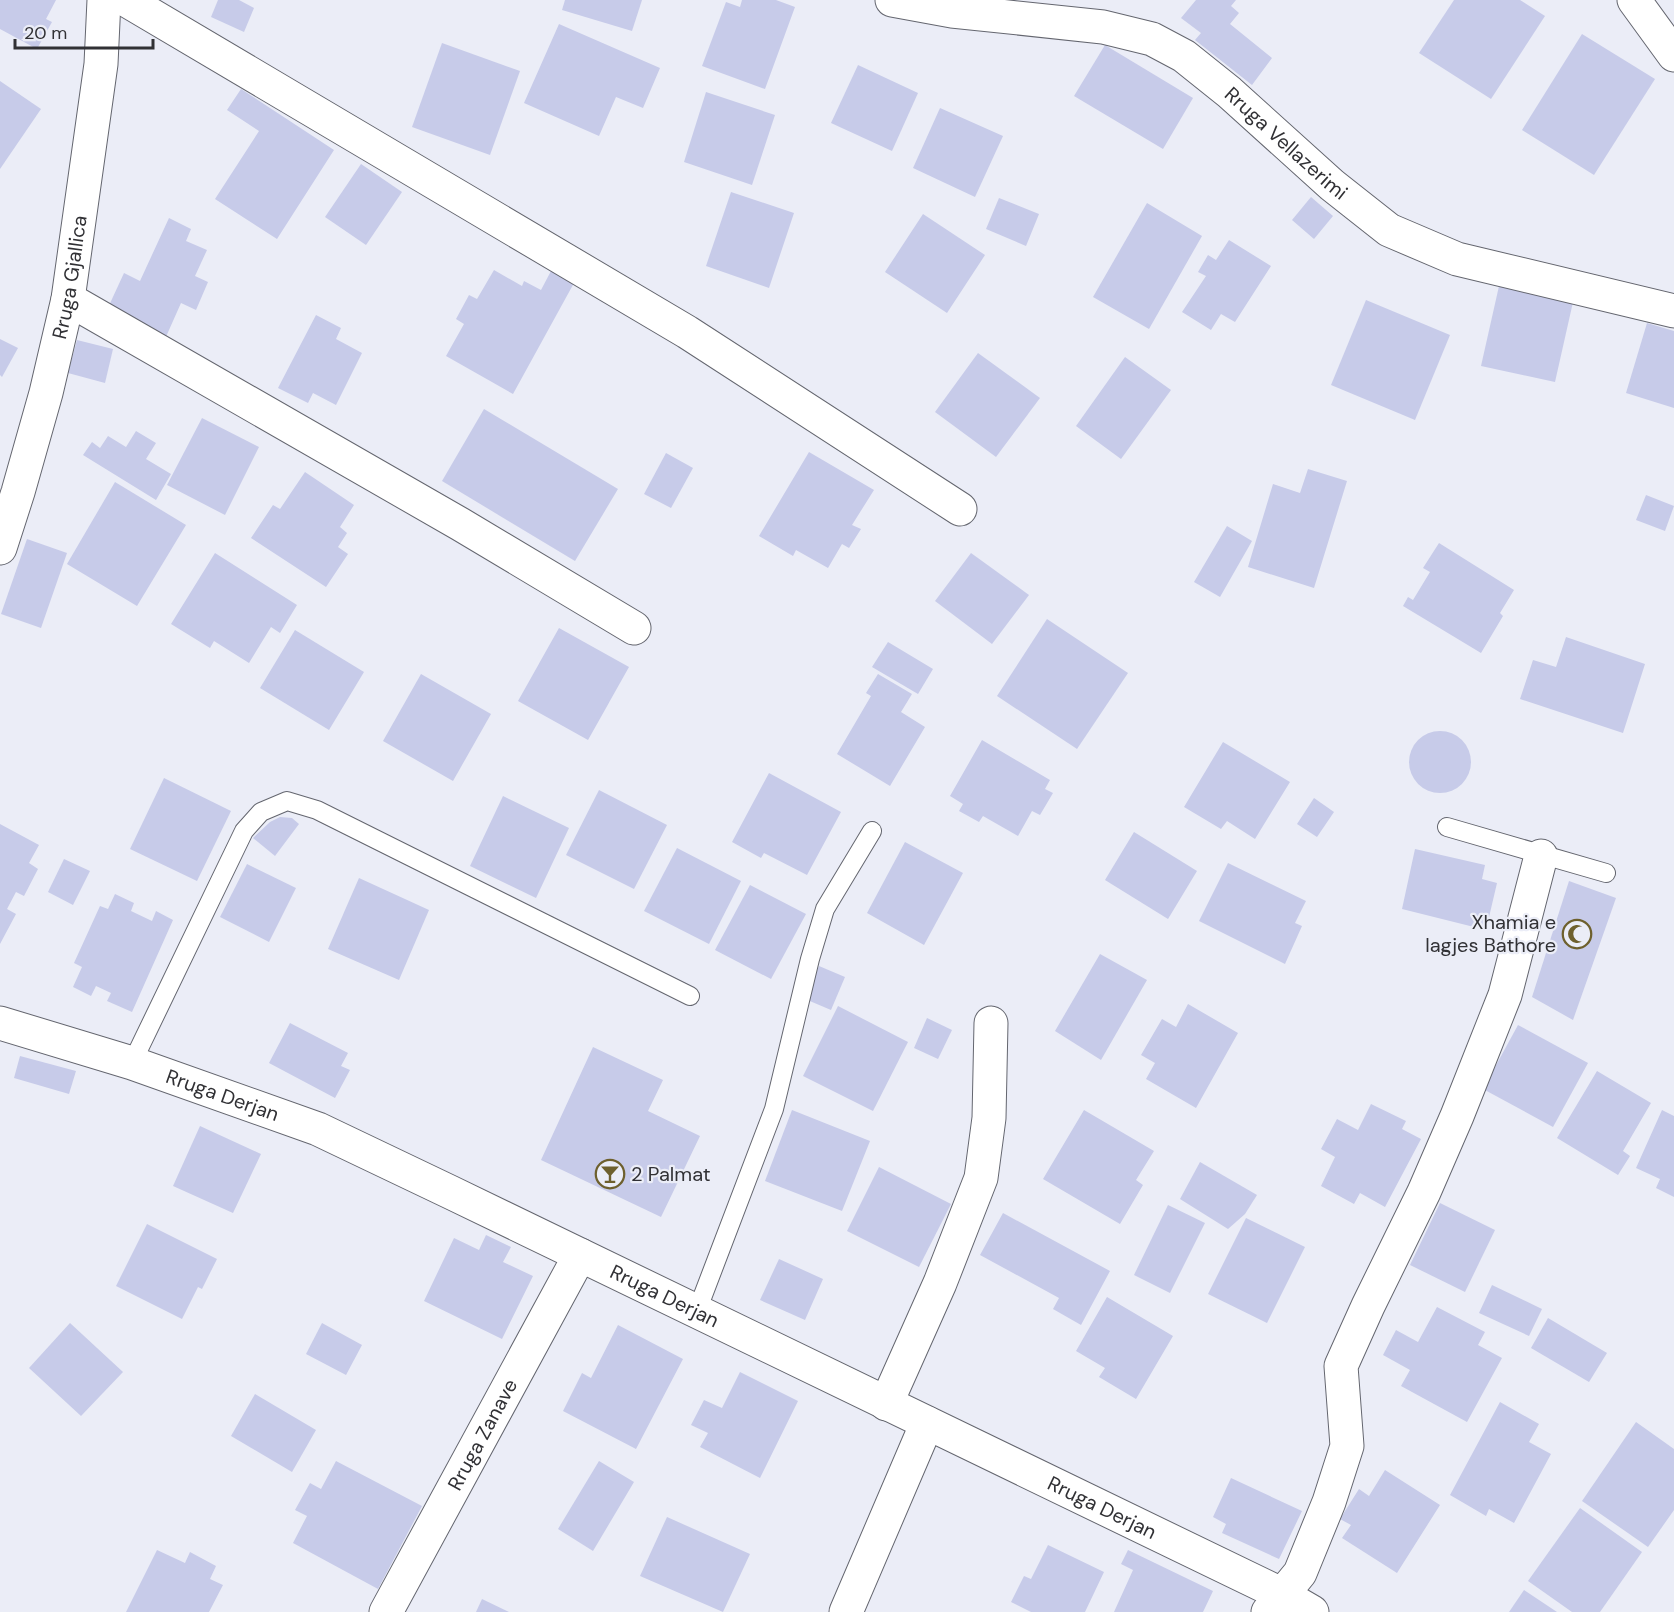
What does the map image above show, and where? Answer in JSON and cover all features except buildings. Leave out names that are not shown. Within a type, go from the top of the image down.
[{"type":"street","name":"Rruga Gjallica","points":[[0,548],[9,485],[46,393],[68,299],[101,64],[104,0]]},
{"type":"street","points":[[126,0],[687,332],[960,509]]},
{"type":"street","name":"Rruga Vellazerimi","points":[[892,0],[952,11],[1103,27],[1152,39],[1184,57],[1229,92],[1332,184],[1389,230],[1457,259],[1674,311]]},
{"type":"street","points":[[1634,0],[1674,55]]},
{"type":"street","points":[[68,299],[459,524],[634,628]]},
{"type":"street","points":[[1274,1603],[1300,1573],[1329,1502],[1347,1446],[1341,1366],[1424,1192],[1505,995],[1541,856]]},
{"type":"street","name":"Rruga Derjan","points":[[0,1023],[132,1063],[318,1130],[927,1423],[1274,1603],[1312,1612]]},
{"type":"street","points":[[885,1404],[940,1283],[981,1178],[989,1118],[991,1023]]},
{"type":"street","name":"Rruga Zanave","points":[[386,1612],[580,1255]]},
{"type":"street","points":[[846,1612],[927,1423]]},
{"type":"lane","points":[[132,1063],[244,831],[261,812],[287,801],[317,810],[690,996]]},
{"type":"lane","points":[[1447,827],[1606,873]]},
{"type":"lane","points":[[697,1311],[774,1109],[810,959],[825,909],[872,831]]},
{"type":"place","name":"Xhamia e lagjes Bathore","points":[[1577,934]]},
{"type":"place","name":"2 Palmat","points":[[610,1174]]}]
